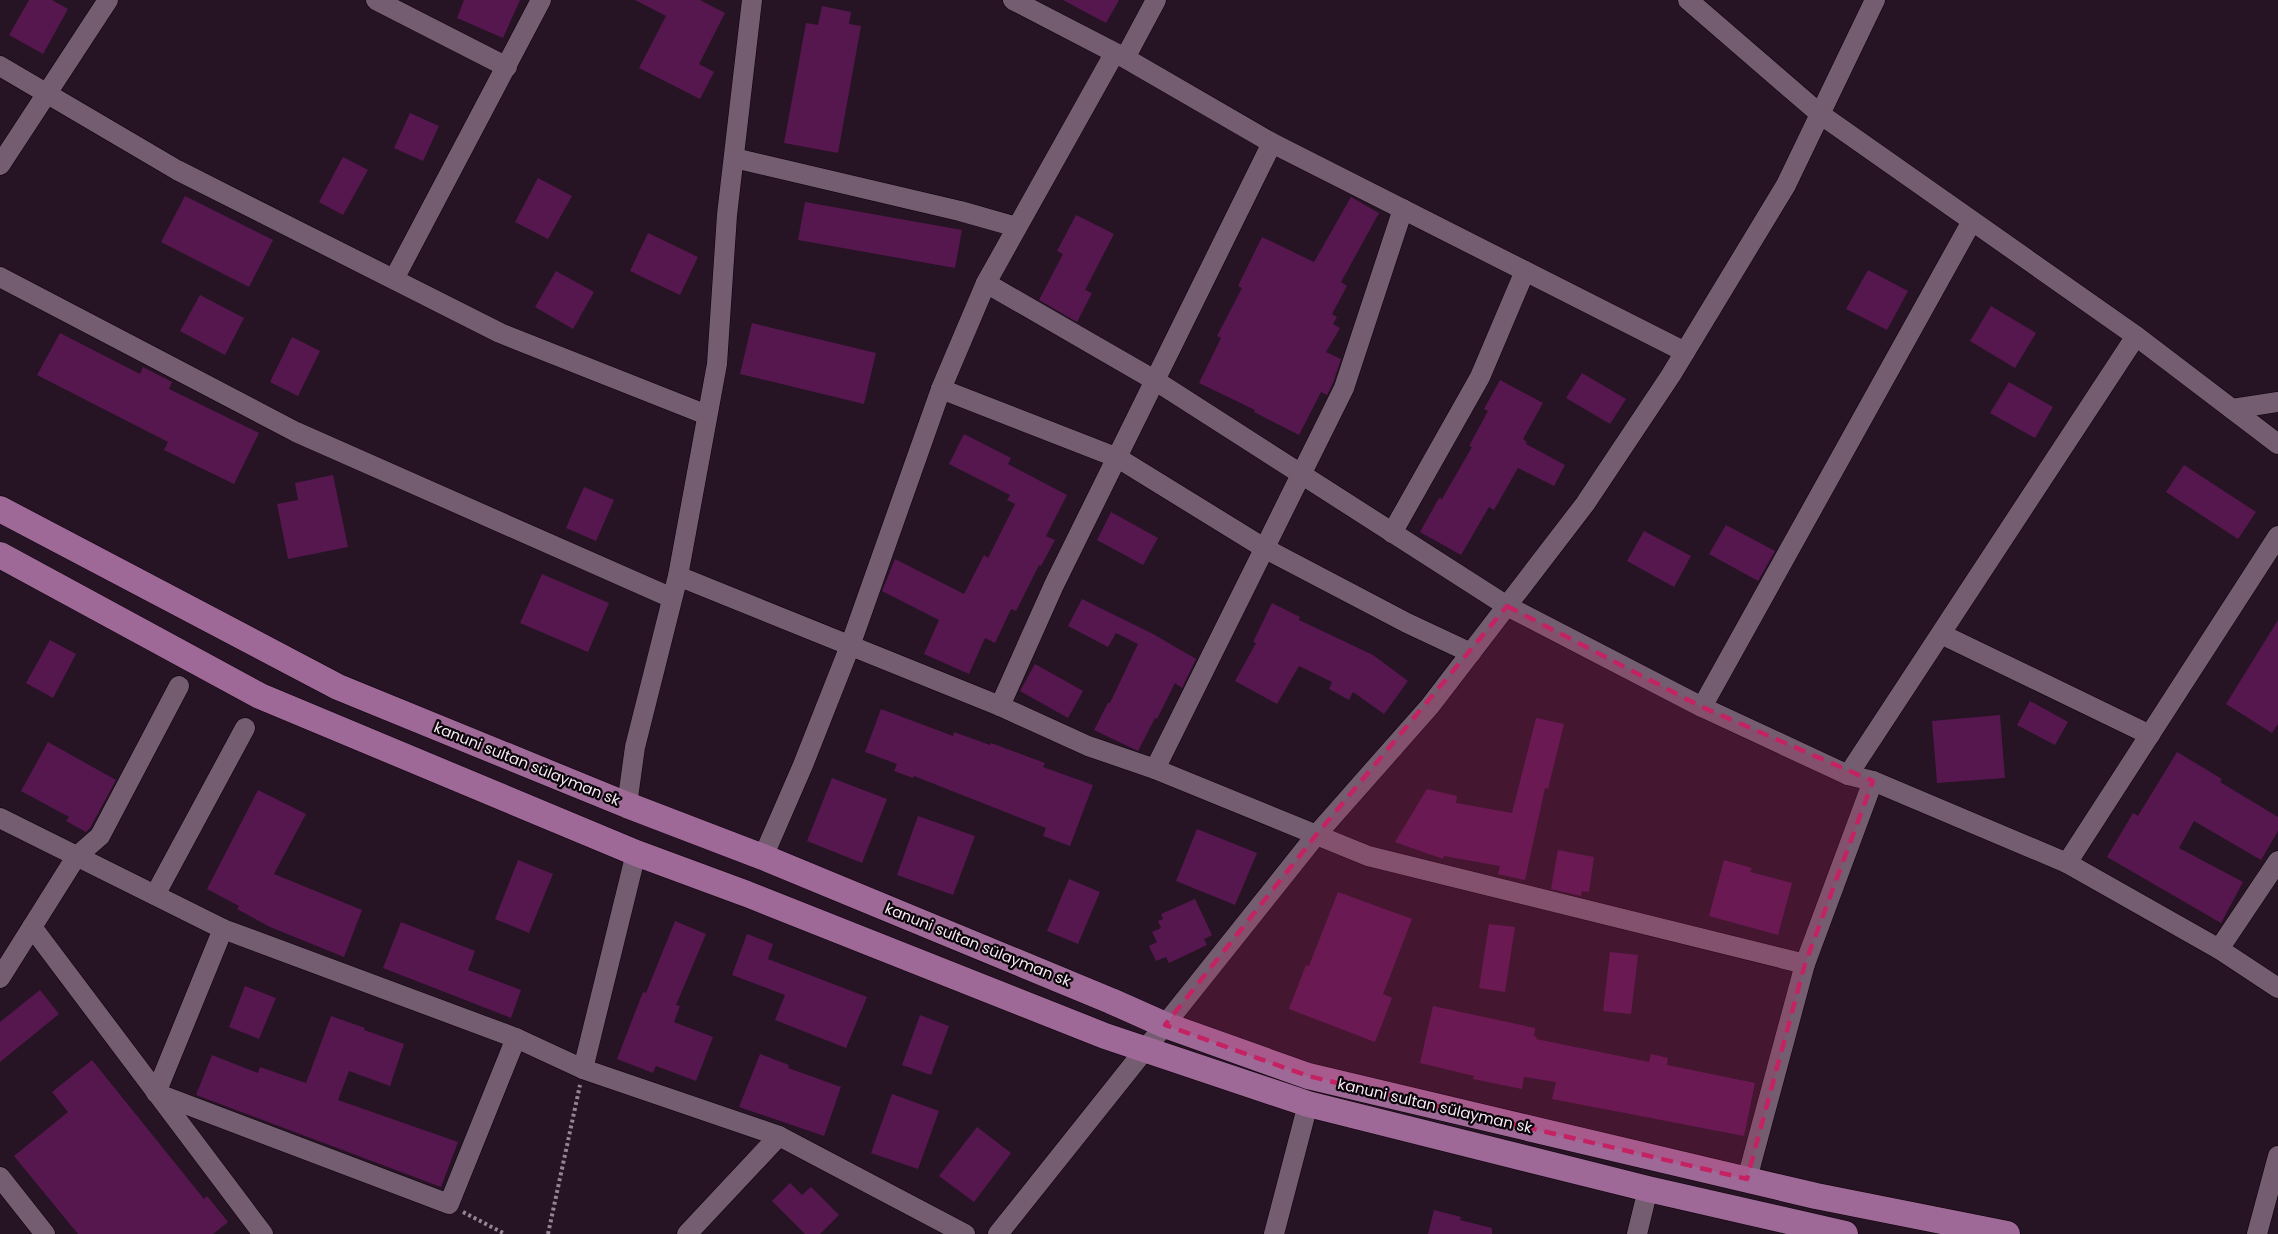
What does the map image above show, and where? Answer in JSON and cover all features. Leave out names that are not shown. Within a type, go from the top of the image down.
[{"type":"main road","name":"kanuni sultan sülayman sk","points":[[0,509],[338,687],[627,805],[763,857],[1166,1025],[1308,1076],[1816,1196],[2007,1234]]},
{"type":"main road","points":[[0,555],[260,696],[636,853],[747,894],[1146,1051],[1308,1104],[1648,1189],[1845,1234]]},
{"type":"street","points":[[0,165],[108,0]]},
{"type":"street","points":[[376,0],[507,67]]},
{"type":"street","points":[[394,279],[541,0]]},
{"type":"street","points":[[627,805],[635,747],[678,576],[717,364],[734,158],[752,0]]},
{"type":"street","points":[[1013,0],[1119,56],[1272,143],[1685,352]]},
{"type":"street","points":[[763,857],[803,765],[850,646],[941,389],[986,283],[1119,56],[1156,0]]},
{"type":"street","points":[[1688,0],[1820,114],[2136,336],[2278,444]]},
{"type":"street","points":[[998,1234],[1317,834],[1430,706],[1585,504],[1685,352],[1786,185],[1875,0]]},
{"type":"street","points":[[0,66],[177,170],[500,333],[707,416]]},
{"type":"street","points":[[1000,706],[1054,585],[1272,143]]},
{"type":"street","points":[[734,158],[1017,227]]},
{"type":"street","points":[[1155,769],[1344,388],[1403,209]]},
{"type":"street","points":[[1702,707],[1972,221]]},
{"type":"street","points":[[1392,533],[1479,377],[1525,271]]},
{"type":"street","points":[[0,277],[296,432],[672,598]]},
{"type":"street","points":[[986,283],[1156,381],[1507,606],[1702,707],[1848,775],[1872,782],[2067,863],[2219,949],[2278,988]]},
{"type":"street","points":[[1848,775],[2136,336]]},
{"type":"street","points":[[941,389],[1118,459],[1264,548],[1407,623],[1471,653]]},
{"type":"street","points":[[2232,409],[2278,402]]},
{"type":"street","points":[[2067,863],[2278,536]]},
{"type":"street","points":[[678,576],[1000,706],[1088,746],[1155,769],[1368,856],[1805,964]]},
{"type":"street","points":[[1941,634],[2150,735]]},
{"type":"street","points":[[0,978],[76,856],[100,836],[179,686]]},
{"type":"street","points":[[155,895],[245,728]]},
{"type":"street","points":[[1747,1179],[1805,964],[1872,782]]},
{"type":"street","points":[[0,818],[223,929],[516,1038],[583,1069],[779,1136],[965,1234]]},
{"type":"street","points":[[583,1069],[636,853]]},
{"type":"street","points":[[2219,949],[2278,861]]},
{"type":"street","points":[[32,927],[256,1232]]},
{"type":"street","points":[[156,1093],[223,929]]},
{"type":"street","points":[[156,1093],[449,1204],[516,1038]]},
{"type":"street","points":[[1274,1234],[1308,1104]]},
{"type":"street","points":[[687,1234],[779,1136]]},
{"type":"street","points":[[2257,1234],[2278,1156]]},
{"type":"street","points":[[0,1177],[45,1234]]},
{"type":"street","points":[[1637,1234],[1648,1189]]},
{"type":"path","points":[[548,1234],[583,1069]]},
{"type":"path","points":[[449,1204],[505,1234]]},
{"type":"highlighted area","points":[[1507,606],[1702,707],[1873,781],[1805,964],[1747,1179],[1308,1076],[1165,1025],[1317,834]]},
{"type":"building","points":[[29,0],[52,0],[68,9],[43,54],[9,35]]},
{"type":"building","points":[[464,0],[520,0],[503,38],[457,18]]},
{"type":"building","points":[[635,0],[700,0],[725,13],[699,64],[714,72],[700,99],[639,68],[666,16]]},
{"type":"building","points":[[1063,0],[1119,0],[1106,23]]},
{"type":"building","points":[[822,6],[851,12],[849,24],[861,26],[838,153],[784,143],[806,23],[818,25]]},
{"type":"building","points":[[410,113],[439,126],[423,161],[394,148]]},
{"type":"building","points":[[343,157],[368,170],[343,215],[319,202]]},
{"type":"building","points":[[538,178],[572,196],[548,239],[515,222]]},
{"type":"building","points":[[185,196],[273,240],[249,287],[161,242]]},
{"type":"building","points":[[1351,197],[1379,213],[1341,282],[1347,286],[1332,314],[1337,317],[1333,324],[1340,328],[1326,352],[1341,359],[1333,383],[1327,395],[1321,392],[1299,435],[1254,412],[1255,410],[1199,383],[1221,338],[1217,336],[1242,288],[1238,286],[1262,237],[1314,262]]},
{"type":"building","points":[[805,202],[962,230],[955,268],[798,240]]},
{"type":"building","points":[[1076,215],[1114,234],[1085,290],[1092,293],[1077,322],[1039,300],[1063,254],[1057,251]]},
{"type":"building","points":[[648,233],[698,257],[680,295],[630,271]]},
{"type":"building","points":[[1868,270],[1908,291],[1887,330],[1846,309]]},
{"type":"building","points":[[556,271],[594,292],[573,329],[535,307]]},
{"type":"building","points":[[200,295],[244,318],[225,355],[180,331]]},
{"type":"building","points":[[1991,306],[2036,333],[2015,368],[1970,341]]},
{"type":"building","points":[[752,323],[876,353],[864,404],[740,374]]},
{"type":"building","points":[[60,333],[140,374],[143,367],[172,382],[169,389],[259,433],[234,484],[164,450],[168,442],[37,375]]},
{"type":"building","points":[[292,337],[320,351],[298,396],[270,382]]},
{"type":"building","points":[[1582,373],[1626,399],[1610,424],[1566,398]]},
{"type":"building","points":[[1500,380],[1543,403],[1523,439],[1527,442],[1526,444],[1565,465],[1554,486],[1518,468],[1494,510],[1489,507],[1461,555],[1420,532],[1472,447],[1469,446],[1488,411],[1484,409]]},
{"type":"building","points":[[2009,382],[2053,407],[2035,438],[1990,413]]},
{"type":"building","points":[[964,434],[1011,458],[1008,464],[1067,495],[1046,536],[1055,540],[1041,566],[1039,565],[1016,611],[1011,609],[995,643],[985,638],[969,674],[924,654],[939,620],[882,591],[895,559],[964,594],[984,555],[988,558],[1015,504],[1007,500],[1010,495],[949,464]]},
{"type":"building","points":[[2184,465],[2256,512],[2238,539],[2166,492]]},
{"type":"building","points":[[333,475],[348,547],[288,559],[277,504],[298,500],[295,483]]},
{"type":"building","points":[[584,487],[614,500],[596,541],[566,528]]},
{"type":"building","points":[[1111,512],[1158,538],[1143,565],[1097,540]]},
{"type":"building","points":[[1726,525],[1775,551],[1758,581],[1709,554]]},
{"type":"building","points":[[1644,531],[1691,556],[1674,587],[1627,561]]},
{"type":"building","points":[[542,574],[609,603],[588,652],[520,623]]},
{"type":"building","points":[[1082,599],[1153,634],[1196,659],[1182,688],[1175,683],[1138,751],[1094,730],[1110,703],[1138,644],[1116,633],[1108,647],[1068,626]]},
{"type":"building","points":[[1272,603],[1300,617],[1299,620],[1373,655],[1408,681],[1384,714],[1353,692],[1349,700],[1329,689],[1332,682],[1299,666],[1277,704],[1235,681],[1256,643],[1253,642]]},
{"type":"building","points":[[2278,620],[2278,724],[2272,733],[2226,704]]},
{"type":"building","points":[[50,640],[76,654],[53,698],[26,683]]},
{"type":"building","points":[[1035,664],[1083,691],[1068,718],[1020,691]]},
{"type":"building","points":[[2030,701],[2068,722],[2055,745],[2017,725]]},
{"type":"building","points":[[881,709],[953,736],[954,732],[990,745],[991,743],[1045,763],[1043,767],[1093,785],[1070,846],[1043,836],[1046,828],[914,776],[913,778],[894,771],[897,764],[865,752]]},
{"type":"building","points":[[2000,715],[2005,778],[1937,783],[1932,721]]},
{"type":"building","points":[[1536,718],[1564,724],[1548,789],[1545,788],[1525,880],[1498,874],[1500,866],[1444,856],[1443,859],[1395,842],[1427,789],[1457,796],[1456,803],[1512,813]]},
{"type":"building","points":[[48,742],[116,780],[86,832],[66,821],[69,817],[21,791]]},
{"type":"building","points":[[2177,752],[2222,779],[2220,782],[2278,817],[2278,831],[2261,860],[2194,821],[2179,848],[2243,882],[2221,923],[2107,857],[2133,813],[2138,816]]},
{"type":"building","points":[[832,778],[887,799],[862,863],[807,841]]},
{"type":"building","points":[[258,790],[306,814],[274,874],[362,910],[344,957],[270,927],[237,909],[239,906],[207,889]]},
{"type":"building","points":[[918,816],[975,836],[953,895],[897,875]]},
{"type":"building","points":[[1197,829],[1257,853],[1235,905],[1176,881]]},
{"type":"building","points":[[1558,850],[1594,857],[1589,892],[1582,891],[1581,896],[1551,889]]},
{"type":"building","points":[[518,860],[553,874],[529,933],[495,919]]},
{"type":"building","points":[[1724,860],[1752,868],[1750,872],[1792,883],[1778,935],[1709,916]]},
{"type":"building","points":[[1069,879],[1100,892],[1078,944],[1047,931]]},
{"type":"building","points":[[1338,892],[1412,919],[1383,994],[1392,998],[1375,1042],[1289,1009],[1306,965],[1309,966]]},
{"type":"building","points":[[1195,899],[1212,935],[1204,939],[1207,945],[1169,963],[1166,957],[1156,961],[1149,946],[1157,942],[1152,932],[1161,928],[1158,921],[1163,919],[1161,914]]},
{"type":"building","points":[[675,921],[706,934],[676,1005],[680,1006],[674,1022],[713,1037],[696,1081],[656,1066],[653,1073],[617,1059],[643,992],[646,993]]},
{"type":"building","points":[[401,922],[475,951],[468,970],[521,990],[511,1018],[383,968]]},
{"type":"building","points":[[1489,924],[1515,927],[1505,992],[1479,988]]},
{"type":"building","points":[[747,934],[773,944],[768,959],[867,997],[846,1048],[775,1020],[785,995],[732,975]]},
{"type":"building","points":[[1610,952],[1638,955],[1631,1014],[1603,1011]]},
{"type":"building","points":[[245,986],[276,998],[259,1039],[229,1027]]},
{"type":"building","points":[[40,990],[59,1014],[0,1062],[0,1022]]},
{"type":"building","points":[[1433,1006],[1535,1028],[1536,1039],[1649,1062],[1651,1054],[1668,1058],[1667,1065],[1755,1083],[1744,1136],[1552,1099],[1556,1082],[1524,1077],[1522,1089],[1473,1079],[1474,1076],[1420,1063]]},
{"type":"building","points":[[920,1015],[949,1026],[931,1075],[902,1065]]},
{"type":"building","points":[[331,1016],[404,1044],[390,1086],[349,1071],[338,1100],[458,1142],[441,1187],[196,1095],[212,1055],[258,1073],[260,1067],[306,1083]]},
{"type":"building","points":[[760,1054],[789,1065],[788,1068],[841,1087],[824,1136],[739,1107]]},
{"type":"building","points":[[92,1060],[204,1199],[207,1196],[228,1222],[213,1234],[78,1234],[14,1156],[68,1112],[52,1092]]},
{"type":"building","points":[[892,1094],[939,1111],[918,1169],[871,1153]]},
{"type":"building","points":[[977,1127],[1011,1153],[974,1202],[939,1176]]},
{"type":"building","points":[[790,1183],[802,1195],[811,1187],[839,1215],[820,1234],[805,1234],[772,1201]]},
{"type":"building","points":[[1434,1210],[1461,1217],[1460,1220],[1492,1228],[1492,1234],[1428,1234]]}]
